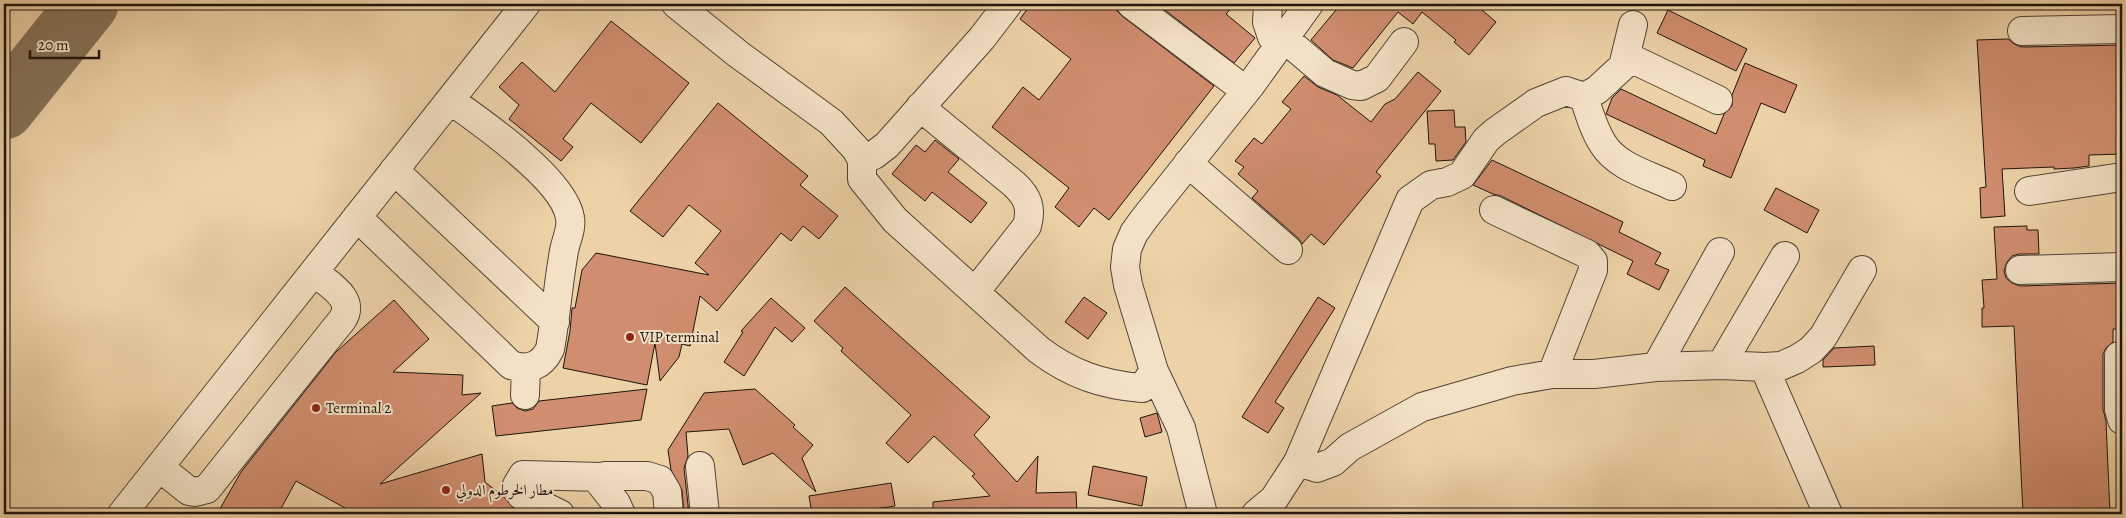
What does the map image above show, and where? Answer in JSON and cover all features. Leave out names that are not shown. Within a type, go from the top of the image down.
[{"type":"lane","points":[[122,514],[526,4]]},
{"type":"lane","points":[[676,4],[738,54],[831,122],[856,149],[862,160],[862,179],[880,204],[895,220],[1057,364],[1076,374],[1112,385],[1142,388],[1154,371]]},
{"type":"lane","points":[[862,160],[888,146],[982,38],[1008,4]]},
{"type":"lane","points":[[1131,4],[1237,84],[1250,86]]},
{"type":"lane","points":[[1268,4],[1267,22],[1272,36],[1285,39],[1325,73],[1352,85],[1361,86],[1377,78],[1404,42]]},
{"type":"lane","points":[[1203,514],[1181,428],[1154,371],[1128,285],[1125,267],[1127,249],[1134,233],[1144,218],[1250,86],[1309,4]]},
{"type":"lane","points":[[1256,514],[1274,499],[1298,462],[1410,200],[1431,185],[1447,182],[1462,175],[1486,140],[1536,103],[1566,91],[1584,97],[1596,90],[1623,66],[1633,25]]},
{"type":"lane","points":[[2022,31],[2122,29]]},
{"type":"lane","points":[[1626,56],[1718,100]]},
{"type":"lane","points":[[1584,97],[1599,137],[1609,152],[1624,164],[1672,186]]},
{"type":"lane","points":[[357,217],[526,381],[534,366],[547,357],[555,322],[564,251],[571,226],[568,206],[524,156],[503,138],[450,100]]},
{"type":"lane","points":[[920,107],[1014,184],[1023,192],[1028,203],[1030,214],[1027,226],[976,292]]},
{"type":"lane","points":[[1188,163],[1288,250]]},
{"type":"lane","points":[[394,170],[555,322]]},
{"type":"lane","points":[[2029,191],[2122,177]]},
{"type":"lane","points":[[1494,210],[1587,254],[1593,260],[1593,270],[1552,374]]},
{"type":"lane","points":[[1656,367],[1720,252]]},
{"type":"lane","points":[[1721,365],[1784,256]]},
{"type":"lane","points":[[2020,270],[2122,267]]},
{"type":"lane","points":[[1298,462],[1317,468],[1333,462],[1350,447],[1422,407],[1512,381],[1552,374],[1594,374],[1656,367],[1781,366],[1811,350],[1823,337],[1862,270]]},
{"type":"lane","points":[[159,468],[189,491],[195,492],[206,489],[342,320],[347,309],[344,298],[314,272]]},
{"type":"lane","points":[[2119,356],[2119,410],[2122,420]]},
{"type":"lane","points":[[1764,367],[1828,514]]},
{"type":"lane","points":[[700,466],[705,514]]},
{"type":"lane","points":[[560,514],[521,495],[517,485],[522,475],[647,476],[660,480],[667,492],[669,514]]},
{"type":"lane","points":[[602,477],[602,486],[621,514]]},
{"type":"building","points":[[1031,4],[1116,4],[1117,11],[1122,16],[1214,86],[1109,220],[1094,208],[1079,227],[1055,207],[1069,188],[992,127],[1023,87],[1039,100],[1071,59],[1020,19]]},
{"type":"building","points":[[1157,4],[1235,4],[1226,14],[1255,38],[1234,63]]},
{"type":"building","points":[[1341,4],[1475,4],[1496,22],[1469,55],[1454,42],[1456,40],[1422,12],[1413,24],[1398,12],[1353,68],[1333,60],[1311,40]]},
{"type":"building","points":[[1668,10],[1747,49],[1736,71],[1657,33]]},
{"type":"building","points":[[611,21],[689,83],[641,143],[591,103],[563,139],[573,147],[561,161],[509,119],[519,105],[499,87],[522,62],[555,92]]},
{"type":"building","points":[[2008,39],[2022,47],[2122,45],[2122,154],[2089,155],[2089,166],[2074,168],[2002,169],[2005,216],[1981,218],[1980,188],[1986,187],[1977,40]]},
{"type":"building","points":[[1745,63],[1797,85],[1785,113],[1761,103],[1731,178],[1703,166],[1705,160],[1606,114],[1612,98],[1621,89],[1716,134],[1724,114],[1732,106],[1732,95]]},
{"type":"building","points":[[1418,72],[1441,91],[1376,172],[1381,176],[1324,245],[1311,234],[1302,244],[1298,238],[1252,198],[1258,191],[1238,174],[1244,167],[1235,161],[1254,138],[1262,144],[1291,109],[1282,102],[1304,76],[1318,87],[1337,95],[1371,122],[1385,104],[1395,99]]},
{"type":"building","points":[[718,103],[808,176],[800,185],[838,216],[819,239],[803,226],[791,241],[781,233],[717,311],[700,296],[690,346],[682,344],[679,357],[660,381],[655,343],[647,385],[563,368],[572,308],[575,308],[582,270],[596,253],[709,275],[695,263],[721,231],[689,205],[663,237],[630,211]]},
{"type":"building","points":[[1454,110],[1455,127],[1465,127],[1466,142],[1453,160],[1436,161],[1435,144],[1429,144],[1427,111]]},
{"type":"building","points":[[935,140],[959,159],[948,172],[987,203],[971,223],[932,192],[925,201],[892,174],[916,145],[925,152]]},
{"type":"building","points":[[1492,160],[1623,222],[1619,232],[1661,253],[1655,264],[1669,270],[1659,290],[1627,274],[1633,261],[1501,196],[1473,185]]},
{"type":"building","points":[[1776,188],[1819,210],[1807,233],[1764,210]]},
{"type":"building","points":[[2027,226],[2027,230],[2038,230],[2039,254],[2012,256],[2007,262],[2004,271],[2006,278],[2012,283],[2020,286],[2122,283],[2122,329],[2113,329],[2113,342],[2106,348],[2103,354],[2103,409],[2106,421],[2110,514],[2023,514],[2014,326],[1982,327],[1982,308],[1984,308],[1982,280],[1997,279],[1994,227]]},
{"type":"building","points":[[845,287],[990,417],[974,435],[1017,482],[1038,456],[1036,493],[1076,492],[1077,514],[933,514],[933,502],[990,496],[972,476],[975,474],[934,436],[908,463],[886,443],[911,415],[841,351],[843,348],[814,321]]},
{"type":"building","points":[[1084,297],[1107,313],[1088,339],[1065,322]]},
{"type":"building","points":[[1318,297],[1335,308],[1275,402],[1284,408],[1268,433],[1242,417]]},
{"type":"building","points":[[771,298],[805,328],[792,342],[775,327],[744,376],[724,362],[743,332],[741,331]]},
{"type":"building","name":"Terminal 2","points":[[394,300],[429,339],[393,372],[463,375],[462,395],[481,393],[380,484],[482,454],[485,482],[505,498],[514,509],[525,514],[356,514],[296,481],[278,514],[217,514],[241,472],[336,352]]},
{"type":"building","points":[[1874,346],[1875,365],[1823,367],[1823,360],[1834,348]]},
{"type":"building","points":[[647,389],[641,420],[496,436],[492,406],[512,403],[517,408],[525,411],[533,409],[539,401]]},
{"type":"building","points":[[755,389],[795,425],[793,427],[813,445],[802,458],[816,492],[773,453],[743,465],[729,429],[686,432],[688,456],[684,468],[689,514],[684,514],[682,490],[671,470],[668,450],[704,393]]},
{"type":"building","points":[[1157,413],[1162,432],[1145,437],[1140,418]]},
{"type":"building","points":[[1093,466],[1147,477],[1142,506],[1088,495]]},
{"type":"building","points":[[891,483],[895,506],[840,514],[812,514],[809,496]]},
{"type":"taxiway","points":[[4,109],[88,4]]},
{"type":"place","name":"VIP terminal","points":[[630,337]]},
{"type":"place","name":"Terminal 2","points":[[316,408]]},
{"type":"place","name":"مطار الخرطوم الدولي","points":[[446,490]]}]
